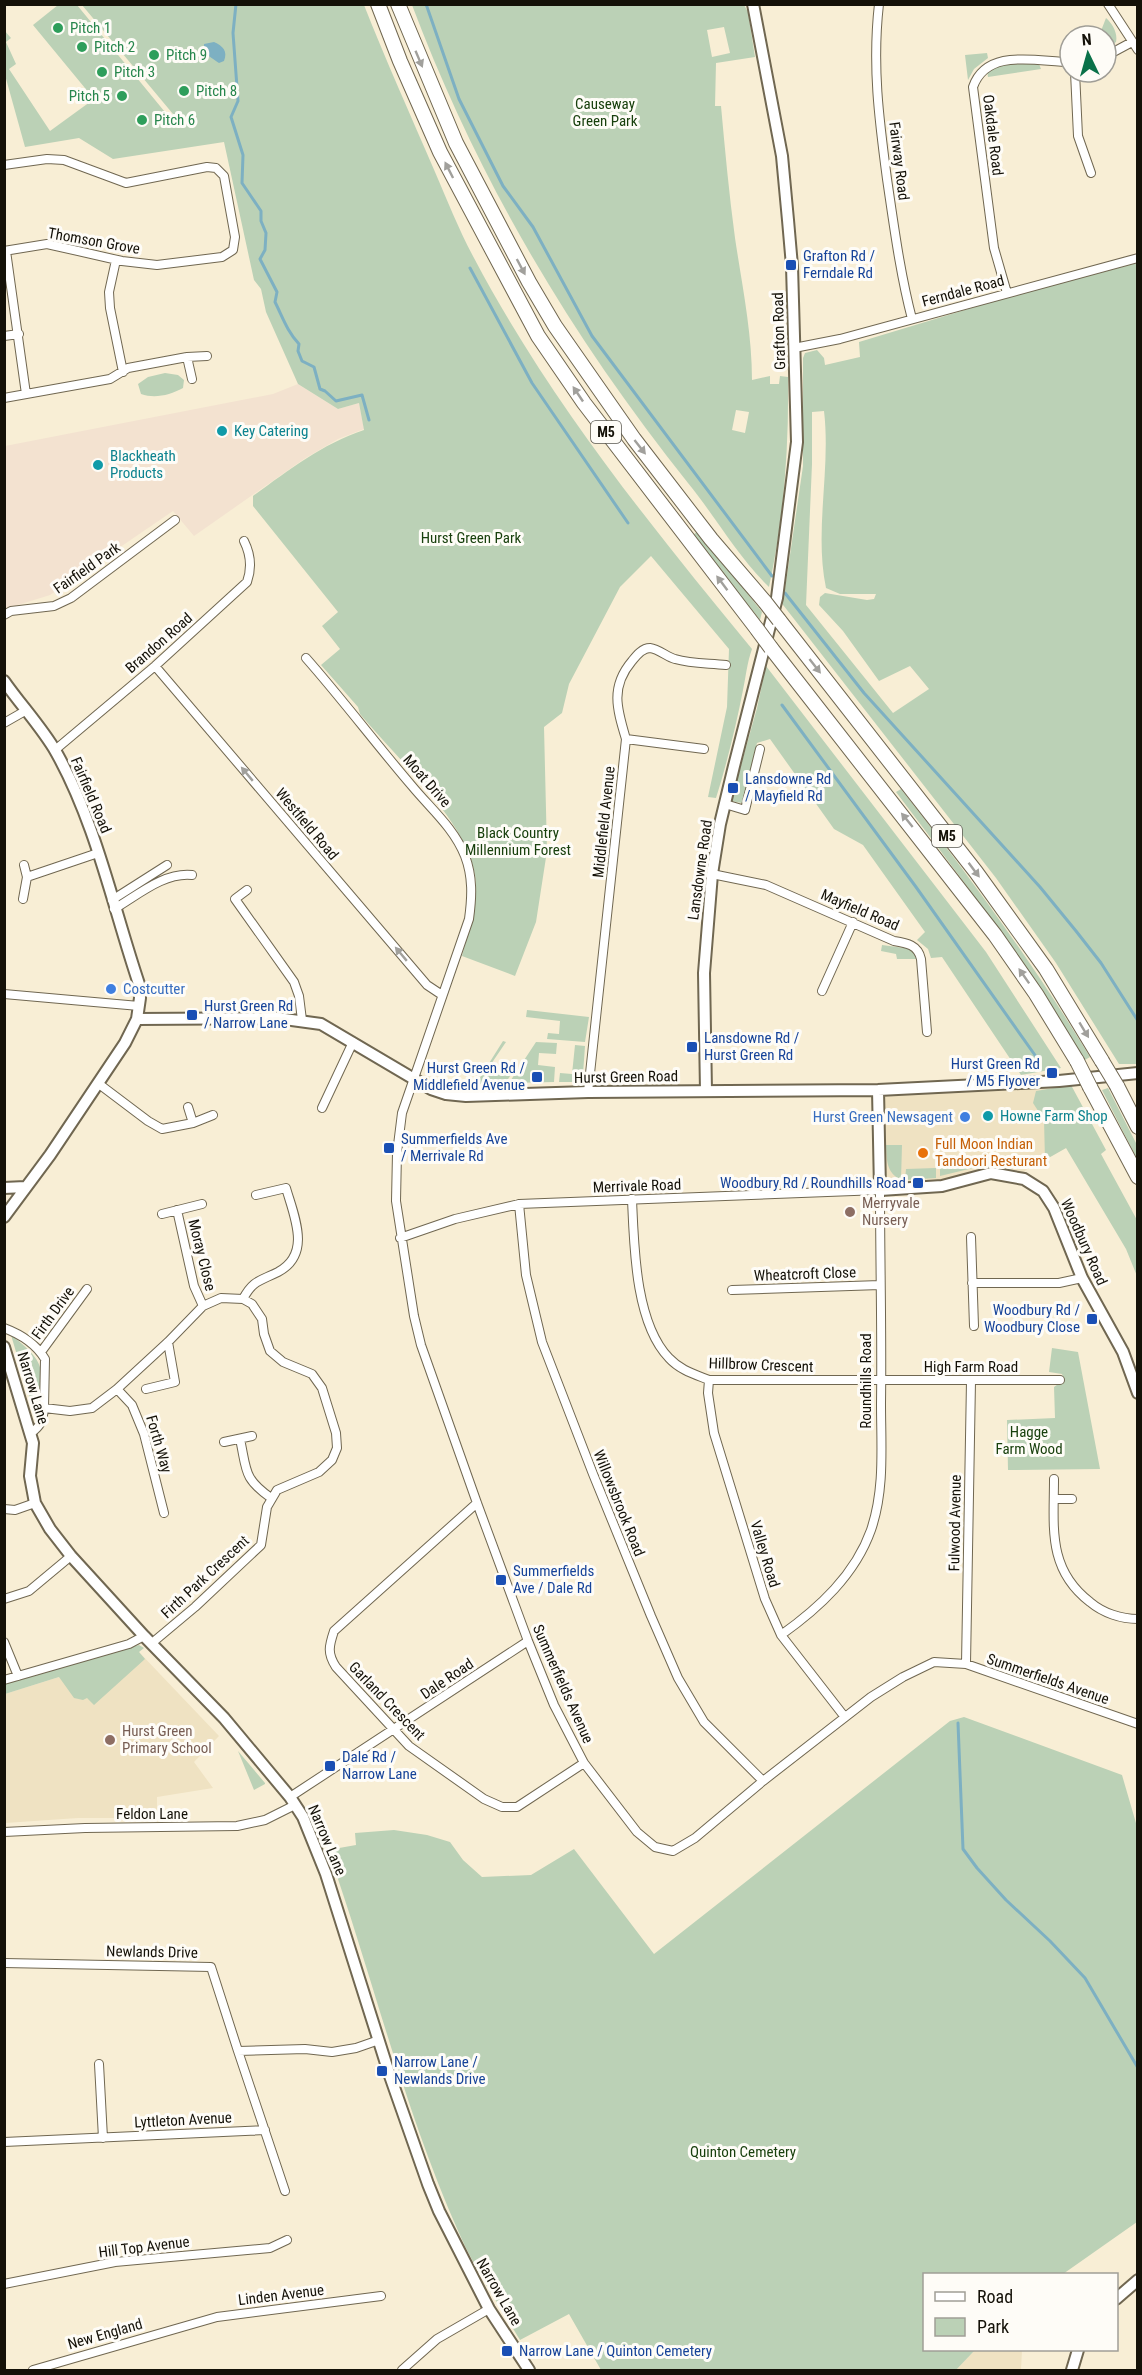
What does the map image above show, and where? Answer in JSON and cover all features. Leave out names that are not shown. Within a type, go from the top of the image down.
[{"type":"highway","name":"M5","points":[[378,4],[440,152],[538,336],[584,403],[757,629],[767,653],[995,934],[1036,994],[1077,1061],[1137,1177]]},
{"type":"highway","name":"M5","points":[[398,4],[456,143],[529,282],[555,326],[634,439],[711,539],[765,602],[976,872],[1046,969],[1117,1086],[1137,1127]]},
{"type":"street","name":"Grafton Road","points":[[753,4],[782,156],[792,266],[797,442],[777,598],[767,653]]},
{"type":"street","name":"Fairway Road","points":[[879,4],[875,70],[878,109],[899,270],[912,319]]},
{"type":"street","points":[[1108,4],[1137,50]]},
{"type":"street","points":[[1118,50],[1132,42]]},
{"type":"street","name":"Oakdale Road","points":[[1007,293],[994,248],[973,87],[983,70],[1002,61],[1058,62]]},
{"type":"street","points":[[1076,84],[1078,136],[1091,173]]},
{"type":"street","name":"Thomson Grove","points":[[4,165],[47,159],[64,160],[126,183],[207,167],[216,168],[224,176],[235,237],[233,250],[222,256],[157,265],[116,260],[47,244],[5,251]]},
{"type":"street","points":[[5,251],[26,394]]},
{"type":"street","name":"Ferndale Road","points":[[794,348],[840,339],[1137,258]]},
{"type":"street","points":[[116,260],[109,300],[123,372]]},
{"type":"street","points":[[4,336],[19,334]]},
{"type":"street","points":[[4,398],[110,380],[128,368],[187,357],[207,356]]},
{"type":"street","points":[[187,357],[192,379]]},
{"type":"street","name":"Fairfield Park","points":[[4,615],[11,611],[54,606],[71,598],[175,520]]},
{"type":"street","name":"Brandon Road","points":[[55,750],[155,666],[247,582],[250,574],[250,554],[244,541]]},
{"type":"street","name":"Middlefield Avenue","points":[[588,1092],[626,739],[616,690],[621,675],[640,652],[648,648],[673,659],[726,665]]},
{"type":"street","name":"Lansdowne Road","points":[[706,1091],[704,973],[712,874],[725,804],[767,653]]},
{"type":"street","name":"Moat Drive","points":[[306,658],[413,787],[440,816],[458,841],[465,857],[472,887],[469,919],[415,1079]]},
{"type":"street","name":"Westfield Road","points":[[155,666],[427,985],[442,995]]},
{"type":"street","name":"Fairfield Road","points":[[4,681],[55,750],[75,790],[98,853],[139,984],[137,1018]]},
{"type":"street","points":[[4,723],[25,711]]},
{"type":"street","points":[[626,739],[704,749]]},
{"type":"street","points":[[725,804],[745,810],[760,749]]},
{"type":"street","points":[[27,877],[98,853]]},
{"type":"street","points":[[23,899],[27,877],[24,865]]},
{"type":"street","points":[[113,904],[167,865]]},
{"type":"street","points":[[113,904],[165,879],[180,874],[192,875]]},
{"type":"street","name":"Mayfield Road","points":[[712,874],[766,885],[894,941],[906,942],[920,952],[927,1032]]},
{"type":"street","points":[[247,890],[235,899],[294,982],[299,996],[302,1020]]},
{"type":"street","points":[[822,991],[853,922]]},
{"type":"street","points":[[4,994],[139,1006]]},
{"type":"street","points":[[5,1217],[99,1084],[125,1043],[137,1018]]},
{"type":"street","name":"Hurst Green Road","points":[[137,1018],[277,1018],[321,1024],[431,1089],[456,1095],[878,1090],[1059,1081],[1136,1073]]},
{"type":"street","points":[[322,1108],[353,1042]]},
{"type":"street","name":"Summerfields Avenue","points":[[415,1079],[402,1113],[397,1153],[396,1201],[408,1290],[421,1345],[477,1503],[554,1705],[584,1763],[637,1832],[655,1847],[673,1851],[695,1838],[844,1716],[903,1677],[934,1662],[966,1664],[1137,1724]]},
{"type":"street","points":[[99,1084],[162,1129],[193,1123],[213,1114]]},
{"type":"street","name":"Roundhills Road","points":[[781,1635],[826,1599],[850,1569],[870,1531],[881,1482],[878,1090]]},
{"type":"street","points":[[189,1107],[193,1123]]},
{"type":"street","name":"Woodbury Road","points":[[880,1190],[942,1186],[991,1173],[1024,1179],[1043,1191],[1054,1208],[1082,1278],[1123,1352],[1137,1393]]},
{"type":"street","points":[[4,1188],[25,1187]]},
{"type":"street","points":[[243,1299],[256,1281],[279,1271],[288,1264],[298,1249],[299,1238],[286,1188],[256,1195]]},
{"type":"street","name":"Merrivale Road","points":[[400,1238],[455,1219],[519,1204],[880,1190]]},
{"type":"street","name":"Hillbrow Crescent","points":[[632,1199],[634,1245],[642,1298],[650,1325],[659,1347],[684,1371],[709,1380],[881,1380]]},
{"type":"street","name":"Moray Close","points":[[162,1214],[202,1204]]},
{"type":"street","name":"Willowsbrook Road","points":[[519,1204],[526,1275],[542,1342],[592,1474],[651,1616],[678,1678],[704,1722],[763,1781]]},
{"type":"street","name":"Moray Close","points":[[177,1210],[194,1286],[202,1306]]},
{"type":"street","points":[[971,1237],[974,1326]]},
{"type":"street","points":[[972,1283],[1059,1283],[1082,1278]]},
{"type":"street","name":"Wheatcroft Close","points":[[732,1290],[880,1285]]},
{"type":"street","name":"Firth Drive","points":[[41,1352],[87,1289]]},
{"type":"street","points":[[44,1408],[70,1412],[92,1408],[117,1389],[168,1342],[202,1306],[221,1298],[243,1299],[252,1304],[262,1319],[270,1351],[283,1362],[307,1371],[317,1380],[324,1393],[336,1433],[335,1455],[319,1472],[278,1490],[271,1498],[253,1485],[249,1479],[240,1439]]},
{"type":"street","points":[[4,1328],[16,1333],[41,1352],[45,1359],[43,1420],[31,1433]]},
{"type":"street","points":[[146,1389],[175,1382],[168,1342]]},
{"type":"street","name":"Narrow Lane","points":[[4,1347],[33,1443],[30,1476],[35,1503],[50,1530],[70,1556],[224,1718],[303,1817],[326,1874],[428,2184],[439,2211],[489,2309],[528,2370]]},
{"type":"street","name":"Valley Road","points":[[709,1380],[714,1433],[765,1599],[781,1635],[844,1716]]},
{"type":"street","name":"High Farm Road","points":[[881,1380],[1060,1380]]},
{"type":"street","name":"Fulwood Avenue","points":[[966,1664],[971,1381]]},
{"type":"street","name":"Forth Way","points":[[117,1389],[132,1405],[144,1434],[164,1513]]},
{"type":"street","points":[[224,1442],[252,1436]]},
{"type":"street","points":[[1054,1479],[1054,1542],[1057,1559],[1072,1587],[1097,1608],[1120,1617],[1137,1619]]},
{"type":"street","name":"Firth Park Crescent","points":[[4,1680],[148,1640],[195,1607],[261,1545],[267,1507],[271,1498]]},
{"type":"street","points":[[1054,1499],[1072,1498]]},
{"type":"street","points":[[4,1509],[15,1510],[35,1503]]},
{"type":"street","name":"Garland Crescent","points":[[477,1503],[334,1631],[329,1655],[336,1667],[409,1746],[484,1799],[502,1807],[517,1807],[584,1763]]},
{"type":"street","points":[[4,1599],[29,1591],[70,1556]]},
{"type":"street","name":"Dale Road","points":[[292,1801],[528,1641]]},
{"type":"street","points":[[4,1642],[18,1676]]},
{"type":"street","name":"Feldon Lane","points":[[4,1832],[85,1828],[237,1826],[265,1820],[292,1801]]},
{"type":"street","name":"Newlands Drive","points":[[4,1963],[211,1967],[238,2051]]},
{"type":"street","points":[[285,2191],[238,2051],[305,2049],[332,2052],[356,2048],[379,2040]]},
{"type":"street","points":[[99,2064],[103,2138]]},
{"type":"street","name":"Lyttleton Avenue","points":[[4,2142],[265,2130]]},
{"type":"street","name":"Hill Top Avenue","points":[[4,2284],[115,2262],[270,2248],[287,2240]]},
{"type":"street","points":[[1118,2297],[1137,2280]]},
{"type":"street","name":"Linden Avenue","points":[[185,2325],[247,2312],[381,2296]]},
{"type":"street","points":[[402,2370],[437,2339],[489,2309]]},
{"type":"street","name":"New England","points":[[33,2370],[185,2325]]},
{"type":"street","points":[[1072,2370],[1077,2351]]},
{"type":"shaded area","points":[[298,384],[338,409],[359,403],[364,429],[338,439],[304,459],[194,536],[173,511],[50,595],[5,609],[5,446],[273,394]]},
{"type":"shaded area","points":[[1059,1081],[1076,1139],[1066,1148],[1026,1170],[1018,1177],[1007,1174],[942,1186],[880,1190],[878,1090]]},
{"type":"shaded area","name":"Hurst Green Primary School","points":[[139,1652],[219,1736],[194,1762],[213,1788],[157,1797],[157,1818],[78,1818],[5,1823],[5,1694]]},
{"type":"shaded area","points":[[974,2351],[1022,2351],[1021,2370],[956,2370]]},
{"type":"green space","name":"Hurst Green Park","points":[[58,5],[77,5],[169,117],[173,114],[82,5],[364,5],[458,226],[503,310],[535,362],[603,460],[676,556],[752,649],[720,785],[716,798],[708,797],[727,707],[729,649],[651,556],[620,587],[569,684],[562,713],[544,727],[547,851],[536,922],[515,976],[462,956],[476,892],[474,870],[467,850],[456,829],[426,788],[360,714],[358,707],[321,665],[340,649],[322,626],[338,612],[253,506],[253,496],[293,467],[320,450],[364,430],[359,403],[338,409],[298,384],[266,312],[261,289],[254,280],[224,142],[113,159],[79,138],[25,147],[5,75],[4,30],[11,38],[6,42],[16,64],[9,69],[50,131],[94,99],[33,25]]},
{"type":"green space","name":"Causeway Green Park","points":[[412,5],[744,5],[748,12],[755,57],[716,63],[715,106],[721,106],[733,222],[748,326],[752,380],[770,376],[770,384],[779,384],[780,376],[788,377],[788,430],[784,482],[769,587],[737,550],[645,427],[567,313],[497,194],[438,70]],"holes":[[[724,27],[730,53],[712,57],[707,30]],[[736,410],[749,412],[745,433],[732,430]]]},
{"type":"green space","points":[[987,53],[988,58],[974,69],[968,80],[965,55]]},
{"type":"green space","points":[[1039,64],[1041,69],[988,77],[987,71],[997,66]]},
{"type":"green space","points":[[1137,263],[1137,1064],[1119,1064],[1056,963],[996,878],[780,601],[784,596],[803,466],[803,358],[805,353],[817,350],[824,358],[825,365],[860,357],[859,342],[998,300]],"holes":[[[824,411],[826,433],[822,522],[826,588],[840,594],[876,594],[874,599],[867,600],[825,593],[820,597],[819,605],[843,631],[879,681],[910,666],[929,689],[893,713],[806,605],[812,412]]]},
{"type":"green space","points":[[165,373],[178,375],[184,380],[183,388],[162,396],[141,394],[138,384],[148,377]]},
{"type":"green space","points":[[698,531],[762,612],[760,620],[693,535]]},
{"type":"green space","points":[[766,666],[986,952],[1061,1068],[1021,1075],[942,957],[931,958],[928,949],[917,940],[925,932],[863,845],[834,829],[770,739],[757,743],[742,803],[731,801],[757,708]]},
{"type":"green space","points":[[901,789],[1000,920],[1090,1057],[1085,1060],[1018,957],[896,792]]},
{"type":"green space","points":[[882,945],[912,949],[918,959],[897,959],[896,954],[881,951]]},
{"type":"green space","points":[[527,1010],[589,1017],[585,1042],[547,1039],[548,1033],[559,1034],[560,1021],[526,1017]]},
{"type":"green space","points":[[503,1041],[506,1042],[487,1070],[496,1076],[506,1062],[515,1068],[505,1084],[476,1084]]},
{"type":"green space","points":[[536,1042],[557,1043],[556,1054],[539,1053],[538,1065],[555,1067],[554,1082],[509,1083]]},
{"type":"green space","points":[[575,1045],[585,1046],[583,1074],[574,1082],[559,1082],[560,1073],[572,1074]]},
{"type":"green space","points":[[1071,1085],[1106,1150],[1101,1154],[1137,1220],[1137,1276],[1126,1249],[1066,1148],[1045,1160],[1044,1120],[1033,1103],[1036,1091]]},
{"type":"green space","points":[[1108,1088],[1137,1145],[1137,1159],[1102,1090]]},
{"type":"green space","points":[[886,1145],[902,1145],[901,1180],[890,1170]]},
{"type":"green space","points":[[991,1157],[992,1166],[940,1176],[940,1160]]},
{"type":"green space","points":[[936,1168],[936,1178],[905,1180],[906,1169]]},
{"type":"green space","points":[[11,1335],[32,1354],[41,1370],[35,1416]]},
{"type":"green space","name":"Hagge Farm Wood","points":[[1052,1348],[1078,1352],[1100,1469],[1008,1470],[1007,1420],[1055,1418],[1054,1387],[1064,1380],[1062,1374],[1049,1372]]},
{"type":"green space","points":[[139,1645],[144,1648],[139,1652],[145,1659],[94,1705],[87,1698],[83,1700],[74,1698],[59,1677],[5,1694],[5,1683]]},
{"type":"green space","name":"Quinton Cemetery","points":[[964,1717],[1122,1775],[1138,1830],[1137,2222],[1064,2273],[923,2273],[923,2351],[974,2351],[956,2370],[601,2370],[569,2314],[520,2340],[472,2260],[439,2186],[405,2091],[328,1850],[356,1845],[355,1833],[394,1830],[427,1835],[450,1842],[463,1860],[482,1877],[531,1875],[574,1849],[654,1954],[950,1721]]},
{"type":"green space","points":[[238,1751],[265,1783],[265,1784],[254,1790]]},
{"type":"water","points":[[214,42],[225,52],[224,61],[219,63],[208,55],[204,47],[204,44]]},
{"type":"waterway","points":[[236,4],[233,33],[238,101],[231,117],[243,155],[242,183],[261,211],[261,221],[266,233],[265,250],[260,259],[277,292],[275,302],[288,329],[299,344],[298,351],[302,361],[314,367],[320,389],[336,401],[362,395],[369,420]]},
{"type":"waterway","points":[[426,4],[459,99],[503,186],[533,227],[592,336],[772,576]]},
{"type":"waterway","points":[[470,268],[532,383],[628,523]]},
{"type":"waterway","points":[[785,593],[864,693],[1040,887],[1101,963],[1138,1021]]},
{"type":"waterway","points":[[782,705],[916,887],[1037,1058]]},
{"type":"waterway","points":[[958,1723],[963,1849],[1006,1900],[1085,1978],[1138,2068]]},
{"type":"place","name":"Pitch 1","points":[[58,28]]},
{"type":"place","name":"Pitch 2","points":[[82,47]]},
{"type":"place","name":"Pitch 9","points":[[154,55]]},
{"type":"place","name":"Pitch 3","points":[[102,72]]},
{"type":"place","name":"Pitch 8","points":[[184,91]]},
{"type":"place","name":"Pitch 5","points":[[122,96]]},
{"type":"place","name":"Pitch 6","points":[[142,120]]},
{"type":"place","name":"Grafton Rd / Ferndale Rd","points":[[791,265]]},
{"type":"place","name":"Key Catering","points":[[222,431]]},
{"type":"place","name":"Blackheath Products","points":[[98,465]]},
{"type":"place","name":"Lansdowne Rd / Mayfield Rd","points":[[733,788]]},
{"type":"place","name":"Costcutter","points":[[111,989]]},
{"type":"place","name":"Hurst Green Rd / Narrow Lane","points":[[192,1015]]},
{"type":"place","name":"Lansdowne Rd / Hurst Green Rd","points":[[692,1047]]},
{"type":"place","name":"Hurst Green Rd / M5 Flyover","points":[[1052,1073]]},
{"type":"place","name":"Hurst Green Rd / Middlefield Avenue","points":[[537,1077]]},
{"type":"place","name":"Howne Farm Shop","points":[[988,1116]]},
{"type":"place","name":"Hurst Green Newsagent","points":[[965,1117]]},
{"type":"place","name":"Summerfields Ave / Merrivale Rd","points":[[389,1148]]},
{"type":"place","name":"Full Moon Indian Tandoori Resturant","points":[[923,1153]]},
{"type":"place","name":"Woodbury Rd / Roundhills Road","points":[[918,1183]]},
{"type":"place","name":"Merryvale Nursery","points":[[850,1212]]},
{"type":"place","name":"Woodbury Rd / Woodbury Close","points":[[1092,1319]]},
{"type":"place","name":"Summerfields Ave / Dale Rd","points":[[501,1580]]},
{"type":"place","name":"Hurst Green Primary School","points":[[110,1740]]},
{"type":"place","name":"Dale Rd / Narrow Lane","points":[[330,1766]]},
{"type":"place","name":"Narrow Lane / Newlands Drive","points":[[382,2071]]},
{"type":"place","name":"Narrow Lane / Quinton Cemetery","points":[[507,2351]]},
{"type":"park label","name":"Black Country Millennium Forest","points":[[518,842]]}]
